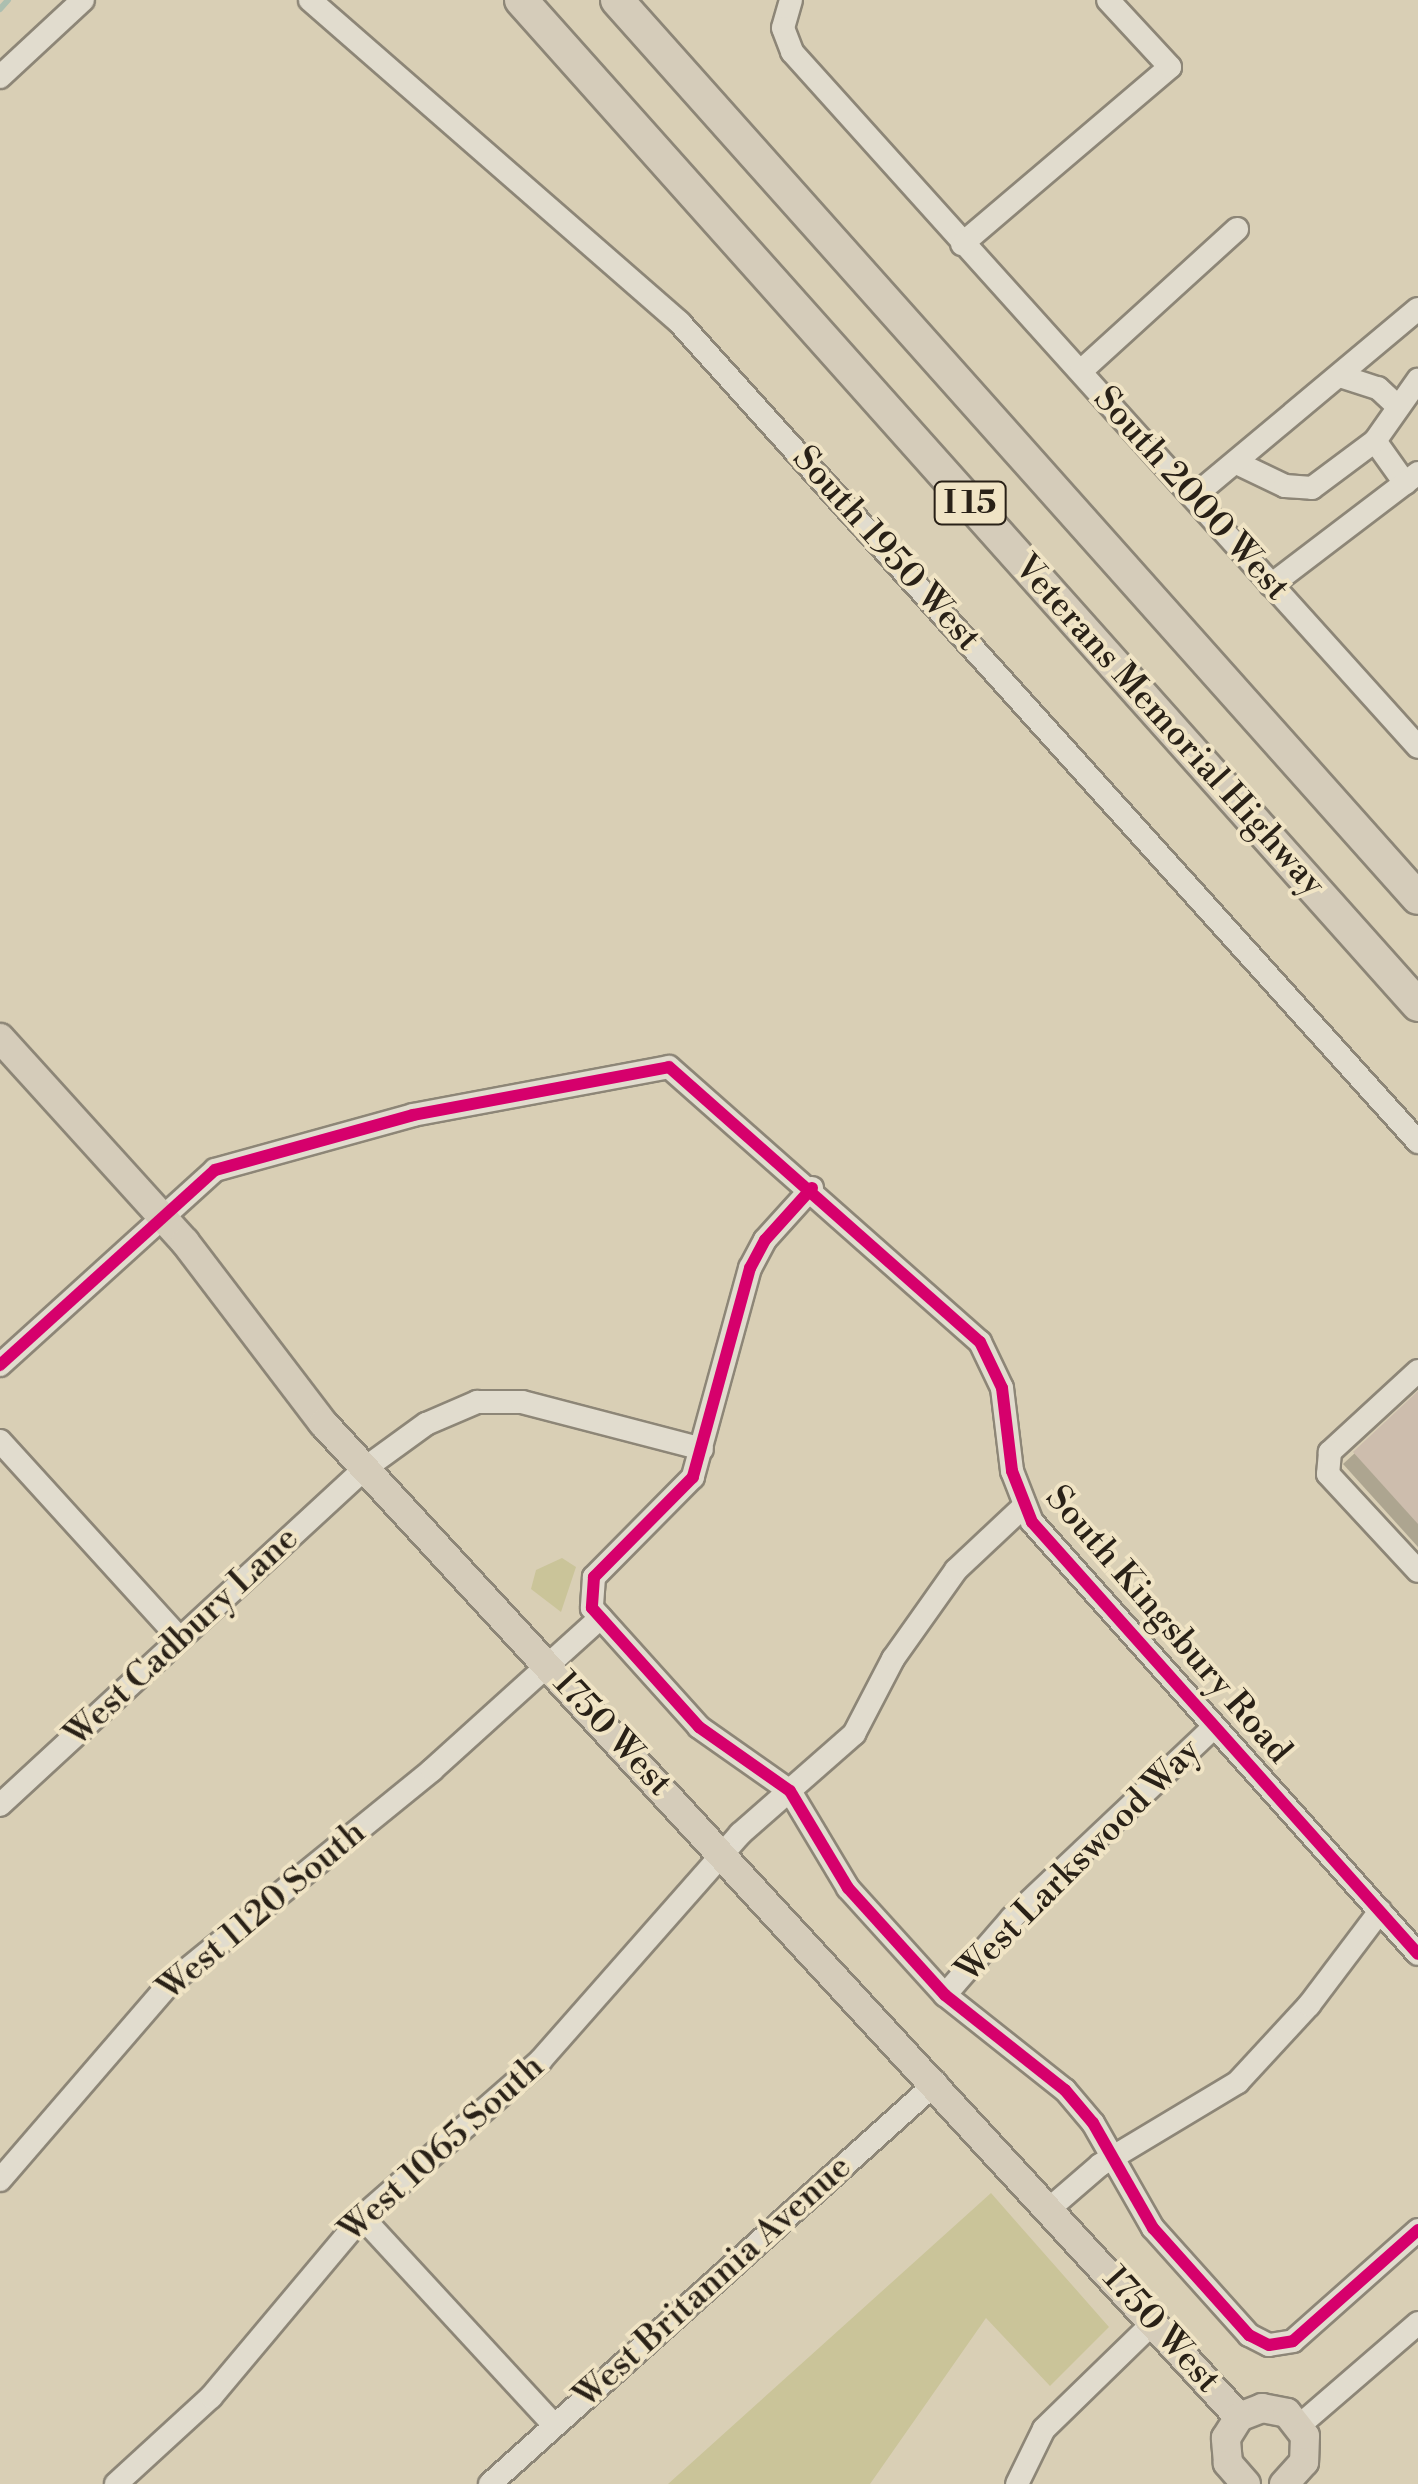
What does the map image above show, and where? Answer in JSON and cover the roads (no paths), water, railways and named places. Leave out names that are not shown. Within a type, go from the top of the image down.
[{"type":"highway","name":"Veterans Memorial Highway","points":[[521,0],[1418,1005]]},
{"type":"highway","name":"Veterans Memorial Highway","points":[[617,0],[1418,898]]},
{"type":"main road","name":"1750 West","points":[[0,1038],[162,1216],[279,1371],[364,1469],[936,2082],[1240,2417]]},
{"type":"main road","points":[[1244,2484],[1225,2450],[1240,2417],[1275,2408],[1300,2425],[1307,2450],[1289,2483]]},
{"type":"street","points":[[0,78],[83,0]]},
{"type":"street","name":"South 1950 West","points":[[310,0],[679,322],[1418,1142]]},
{"type":"street","name":"South 2000 West","points":[[791,0],[782,28],[792,52],[1418,747]]},
{"type":"street","points":[[962,244],[1170,67],[1108,0]]},
{"type":"street","points":[[1081,371],[1237,228]]},
{"type":"street","points":[[1193,498],[1239,464],[1418,309]]},
{"type":"street","points":[[1340,376],[1378,388],[1397,406]]},
{"type":"street","points":[[1239,464],[1285,486],[1312,488],[1375,441],[1418,380]]},
{"type":"street","points":[[1271,585],[1412,478],[1375,441]]},
{"type":"street","name":"South Kingsbury Road","points":[[162,1216],[216,1170],[414,1115],[669,1067],[812,1188],[990,1356],[1023,1508],[1418,1954]]},
{"type":"street","points":[[812,1188],[765,1240],[750,1268],[702,1449],[681,1494],[590,1585],[588,1600],[700,1728],[790,1791],[848,1888],[944,1995],[1065,2090],[1112,2158],[1153,2228],[1249,2335],[1269,2345],[1293,2341],[1418,2230]]},
{"type":"street","points":[[0,1365],[162,1216]]},
{"type":"street","points":[[1418,1371],[1330,1452],[1328,1474],[1418,1570]]},
{"type":"street","name":"West Cadbury Lane","points":[[0,1805],[364,1469],[426,1424],[477,1402],[522,1402],[702,1449]]},
{"type":"street","points":[[0,1441],[179,1638]]},
{"type":"street","name":"West 1065 South","points":[[116,2484],[210,2397],[362,2217],[540,2061],[652,1926],[724,1853],[854,1734],[893,1660],[956,1570],[1023,1508]]},
{"type":"street","name":"West 1120 South","points":[[0,2180],[168,1984],[432,1770],[600,1618]]},
{"type":"street","name":"West Larkswood Way","points":[[944,1995],[1012,1918],[1214,1726]]},
{"type":"street","points":[[1049,2209],[1112,2158],[1238,2082],[1309,2005],[1380,1911]]},
{"type":"street","name":"West Britannia Avenue","points":[[490,2484],[936,2082]]},
{"type":"street","points":[[362,2217],[554,2424]]},
{"type":"street","points":[[1017,2484],[1044,2429],[1156,2321]]},
{"type":"street","points":[[1300,2425],[1418,2323]]},
{"type":"waterway","points":[[0,9],[8,0]]}]
